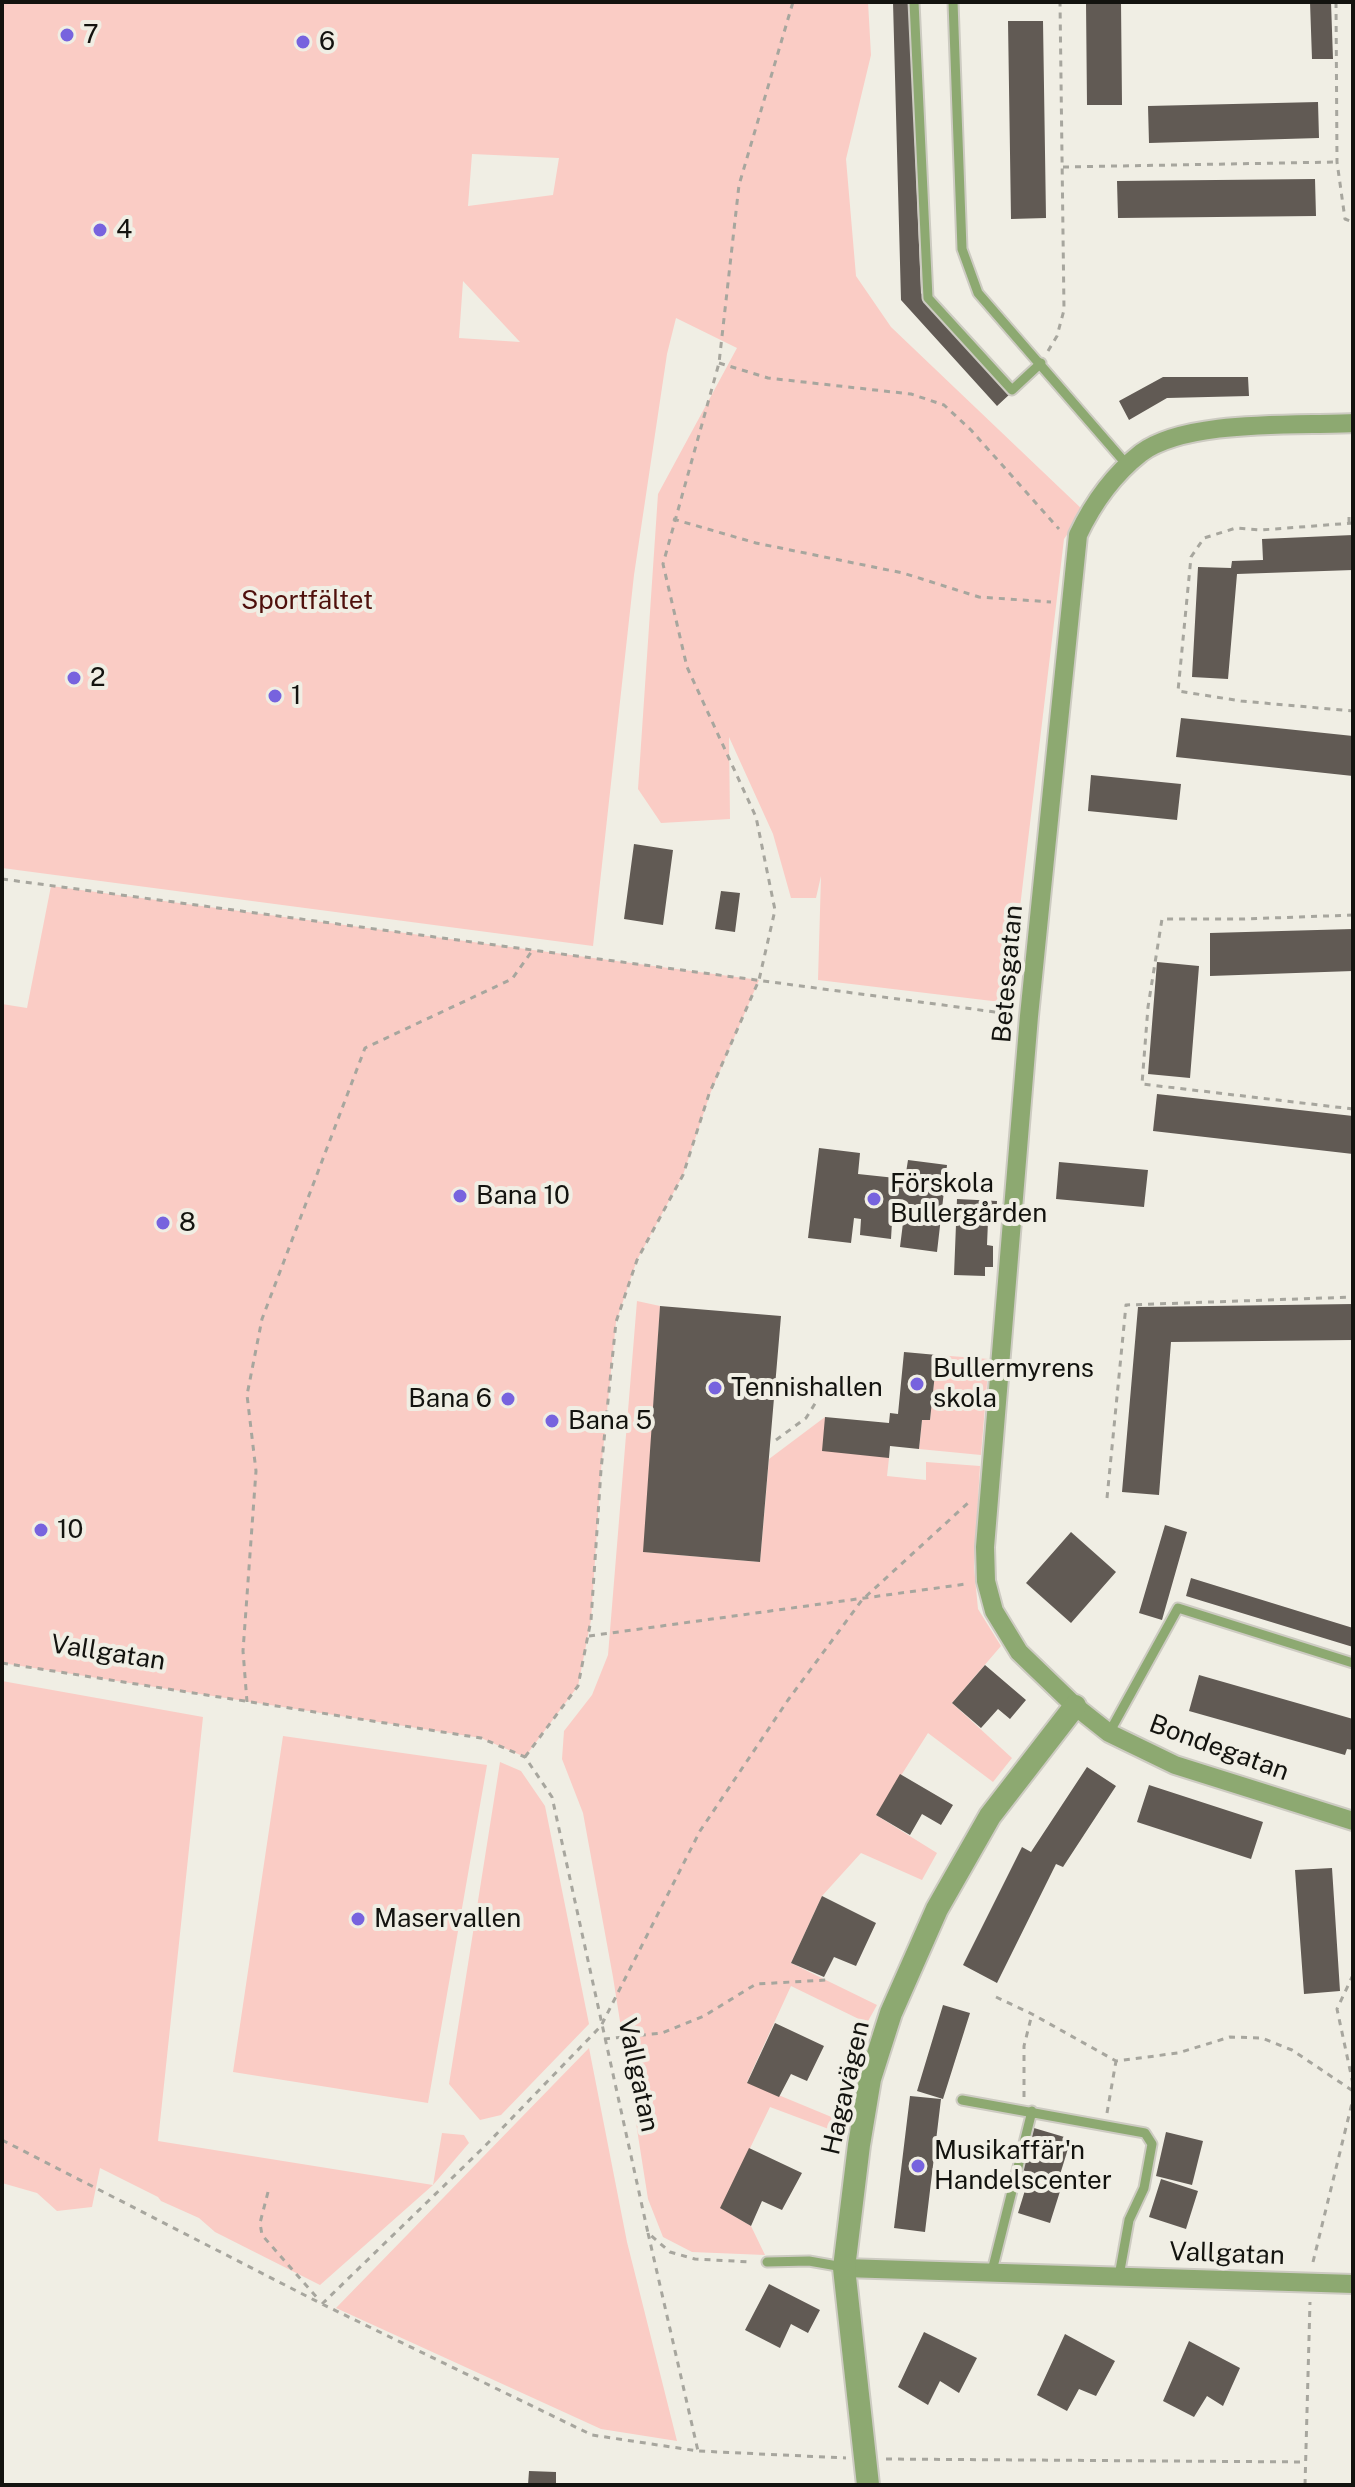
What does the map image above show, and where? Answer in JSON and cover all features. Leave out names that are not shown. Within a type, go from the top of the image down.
[{"type":"street","name":"Betesgatan","points":[[1075,1706],[1019,1652],[994,1611],[986,1581],[985,1547],[1020,1055],[1029,1016],[1078,535],[1092,506],[1115,477],[1143,452],[1183,435],[1213,429],[1353,423]]},
{"type":"street","name":"Bondegatan","points":[[1075,1706],[1109,1733],[1175,1765],[1353,1821]]},
{"type":"street","name":"Hagavägen","points":[[868,2485],[844,2268],[870,2079],[891,2013],[937,1909],[990,1816],[1075,1706]]},
{"type":"street","name":"Vallgatan","points":[[844,2268],[1353,2284]]},
{"type":"lane","points":[[914,2],[928,298],[1012,390],[1041,363]]},
{"type":"lane","points":[[953,2],[962,249],[978,293],[1128,466]]},
{"type":"lane","points":[[1109,1733],[1178,1608],[1353,1663]]},
{"type":"lane","points":[[962,2100],[1145,2133],[1152,2144],[1144,2188],[1129,2220],[1119,2276]]},
{"type":"lane","points":[[992,2271],[1015,2187],[1028,2110]]},
{"type":"lane","name":"Vallgatan","points":[[767,2262],[809,2261],[844,2268]]},
{"type":"path","points":[[525,1757],[578,1686],[588,1636],[616,1322],[637,1260],[683,1175],[709,1094],[759,980],[775,910],[756,817],[687,667],[663,564],[673,519],[719,363],[739,185],[793,2]]},
{"type":"path","points":[[1041,363],[1057,336],[1064,310],[1060,2]]},
{"type":"path","points":[[1336,2],[1337,162],[1345,219],[1353,222]]},
{"type":"path","points":[[1063,167],[1337,162]]},
{"type":"path","points":[[719,363],[768,378],[911,394],[944,405],[971,430],[1056,528],[1078,535]]},
{"type":"path","points":[[1349,512],[1351,523],[1261,530],[1236,528],[1204,538],[1191,557],[1178,691],[1241,701],[1353,711]]},
{"type":"path","points":[[673,519],[756,543],[903,573],[979,597],[1070,603]]},
{"type":"path","points":[[2,879],[1029,1016]]},
{"type":"path","points":[[1353,915],[1162,919],[1148,1007],[1142,1084],[1353,1109]]},
{"type":"path","points":[[247,1702],[243,1651],[256,1471],[247,1395],[262,1319],[308,1195],[365,1048],[512,979],[532,949]]},
{"type":"path","points":[[1107,1498],[1126,1305],[1353,1297]]},
{"type":"path","points":[[776,1440],[806,1418],[816,1402]]},
{"type":"path","points":[[322,2304],[483,2148],[601,2026],[700,1831],[788,1700],[862,1600],[991,1483]]},
{"type":"path","points":[[588,1636],[986,1581]]},
{"type":"path","name":"Vallgatan","points":[[2,1663],[481,1738],[525,1757],[552,1797],[698,2451]]},
{"type":"path","points":[[1353,1975],[1337,2009],[1353,2084]]},
{"type":"path","points":[[604,2039],[662,2033],[704,2016],[756,1984],[827,1980]]},
{"type":"path","points":[[996,1997],[1116,2061],[1178,2053],[1230,2037],[1262,2038],[1292,2050],[1353,2091]]},
{"type":"path","points":[[1028,2110],[1024,2046],[1032,2014]]},
{"type":"path","points":[[1105,2124],[1116,2061]]},
{"type":"path","points":[[1305,2485],[1311,2283],[1314,2259],[1353,2099]]},
{"type":"path","points":[[2,2140],[322,2304],[592,2435],[698,2451],[863,2458],[1306,2462]]},
{"type":"path","points":[[268,2192],[260,2223],[262,2235],[322,2304]]},
{"type":"path","points":[[648,2233],[670,2252],[695,2259],[767,2262]]},
{"type":"green space","name":"Sportfältet","points":[[2,2],[868,2],[871,55],[846,159],[856,276],[891,327],[1084,511],[1064,539],[1018,924],[1013,922],[1009,1003],[818,980],[821,876],[816,898],[791,898],[773,834],[729,737],[730,819],[661,823],[638,789],[658,494],[737,348],[676,318],[667,354],[634,575],[593,946],[2,868]],"holes":[[[472,154],[559,158],[553,195],[468,206]],[[463,281],[520,342],[459,338]]]},
{"type":"green space","points":[[51,886],[759,980],[710,1094],[683,1175],[637,1260],[616,1322],[601,1470],[591,1620],[578,1686],[525,1757],[481,1738],[2,1663],[2,1004],[27,1008]]},
{"type":"green space","points":[[637,1301],[660,1306],[644,1552],[760,1562],[769,1459],[825,1417],[889,1458],[887,1476],[926,1480],[926,1462],[980,1466],[974,1567],[978,1609],[1001,1646],[952,1703],[1012,1758],[993,1782],[928,1733],[876,1815],[937,1853],[922,1880],[861,1853],[822,1896],[791,1963],[877,2005],[867,2023],[791,1986],[747,2082],[846,2123],[842,2134],[770,2107],[721,2208],[751,2226],[765,2255],[692,2252],[663,2237],[648,2199],[583,1813],[562,1759],[564,1731],[592,1695],[608,1655]]},
{"type":"green space","points":[[937,1355],[989,1359],[981,1455],[919,1449],[922,1420],[930,1420]]},
{"type":"green space","points":[[2,1681],[203,1717],[158,2141],[433,2185],[320,2285],[215,2232],[199,2218],[100,2168],[92,2207],[57,2211],[37,2193],[2,2183]]},
{"type":"green space","name":"Maservallen","points":[[283,1736],[487,1765],[428,2103],[233,2072]]},
{"type":"green space","points":[[500,1762],[521,1771],[545,1806],[589,2024],[501,2115],[480,2120],[449,2084]]},
{"type":"green space","points":[[589,2048],[627,2242],[677,2441],[601,2429],[336,2308]]},
{"type":"green space","points":[[442,2133],[464,2135],[469,2143],[433,2185]]},
{"type":"building","points":[[893,2],[909,2],[921,293],[1011,393],[997,406],[901,300]]},
{"type":"building","points":[[1086,2],[1121,2],[1122,105],[1087,105]]},
{"type":"building","points":[[1310,2],[1331,2],[1333,59],[1312,59]]},
{"type":"building","points":[[1008,21],[1043,21],[1046,218],[1011,219]]},
{"type":"building","points":[[1318,102],[1319,138],[1149,143],[1148,106]]},
{"type":"building","points":[[1315,179],[1316,216],[1118,218],[1117,181]]},
{"type":"building","points":[[1163,377],[1248,377],[1249,396],[1167,398],[1129,420],[1119,401]]},
{"type":"building","points":[[1353,535],[1353,570],[1237,574],[1228,679],[1192,677],[1198,567],[1231,568],[1232,561],[1263,560],[1262,539]]},
{"type":"building","points":[[1181,718],[1353,736],[1353,776],[1176,757]]},
{"type":"building","points":[[1091,775],[1181,784],[1177,820],[1088,811]]},
{"type":"building","points":[[634,844],[673,850],[663,925],[624,919]]},
{"type":"building","points":[[721,891],[740,893],[735,932],[715,929]]},
{"type":"building","points":[[1353,929],[1353,971],[1210,976],[1210,933]]},
{"type":"building","points":[[1157,962],[1199,966],[1190,1078],[1148,1074]]},
{"type":"building","points":[[1157,1094],[1353,1116],[1353,1154],[1153,1131]]},
{"type":"building","points":[[819,1148],[860,1153],[858,1174],[905,1179],[908,1160],[947,1165],[937,1252],[900,1247],[903,1223],[892,1222],[891,1239],[860,1235],[861,1219],[854,1218],[851,1243],[808,1238]]},
{"type":"building","points":[[1059,1162],[1148,1170],[1144,1207],[1056,1199]]},
{"type":"building","points":[[957,1199],[997,1201],[996,1221],[988,1221],[987,1245],[993,1246],[993,1267],[985,1267],[985,1276],[954,1275]]},
{"type":"building","points":[[1353,1304],[1353,1340],[1171,1342],[1159,1495],[1122,1492],[1138,1307]]},
{"type":"building","name":"Tennishallen","points":[[660,1306],[781,1316],[760,1562],[643,1552]]},
{"type":"building","name":"Bullermyrens skola","points":[[904,1352],[937,1355],[930,1420],[922,1420],[919,1449],[890,1446],[889,1458],[822,1451],[825,1417],[889,1423],[890,1413],[898,1414]]},
{"type":"building","points":[[1165,1525],[1187,1532],[1162,1620],[1139,1613]]},
{"type":"building","points":[[1071,1532],[1116,1572],[1071,1623],[1026,1583]]},
{"type":"building","points":[[1191,1578],[1353,1628],[1353,1647],[1186,1596]]},
{"type":"building","points":[[985,1665],[1026,1700],[1010,1719],[998,1709],[981,1728],[952,1703]]},
{"type":"building","points":[[1199,1675],[1353,1719],[1353,1750],[1347,1749],[1345,1755],[1189,1711]]},
{"type":"building","points":[[1087,1767],[1116,1786],[1063,1867],[1056,1864],[997,1983],[963,1965],[1022,1847],[1031,1852]]},
{"type":"building","points":[[900,1774],[953,1805],[941,1825],[922,1814],[910,1835],[876,1815]]},
{"type":"building","points":[[1149,1785],[1263,1822],[1251,1859],[1137,1822]]},
{"type":"building","points":[[1332,1868],[1340,1991],[1304,1994],[1295,1870]]},
{"type":"building","points":[[822,1896],[876,1923],[856,1966],[834,1957],[824,1977],[791,1963]]},
{"type":"building","points":[[943,2005],[970,2013],[943,2099],[917,2091]]},
{"type":"building","points":[[775,2023],[824,2046],[807,2081],[791,2074],[779,2097],[747,2083]]},
{"type":"building","points":[[910,2096],[941,2099],[925,2232],[894,2228]]},
{"type":"building","points":[[1034,2128],[1071,2139],[1058,2181],[1022,2170]]},
{"type":"building","points":[[1166,2132],[1203,2141],[1192,2185],[1156,2176]]},
{"type":"building","points":[[749,2148],[802,2173],[782,2210],[762,2201],[751,2226],[720,2208]]},
{"type":"building","points":[[1030,2174],[1062,2185],[1050,2223],[1018,2213]]},
{"type":"building","points":[[1161,2179],[1198,2191],[1186,2229],[1149,2217]]},
{"type":"building","points":[[769,2284],[820,2310],[808,2333],[791,2324],[780,2348],[745,2330]]},
{"type":"building","points":[[924,2332],[977,2358],[959,2393],[940,2381],[928,2405],[898,2387]]},
{"type":"building","points":[[1065,2334],[1115,2361],[1096,2396],[1079,2389],[1067,2411],[1037,2395]]},
{"type":"building","points":[[1189,2341],[1240,2368],[1223,2406],[1207,2396],[1194,2417],[1163,2401]]},
{"type":"building","points":[[529,2471],[556,2472],[556,2485],[528,2485]]},
{"type":"place","name":"7","points":[[67,35]]},
{"type":"place","name":"6","points":[[303,42]]},
{"type":"place","name":"4","points":[[100,230]]},
{"type":"place","name":"2","points":[[74,678]]},
{"type":"place","name":"1","points":[[275,696]]},
{"type":"place","name":"Bana 10","points":[[460,1196]]},
{"type":"place","name":"Förskola Bullergården","points":[[874,1199]]},
{"type":"place","name":"8","points":[[163,1223]]},
{"type":"place","name":"Bullermyrens skola","points":[[917,1384]]},
{"type":"place","name":"Tennishallen","points":[[715,1388]]},
{"type":"place","name":"Bana 6","points":[[508,1399]]},
{"type":"place","name":"Bana 5","points":[[552,1421]]},
{"type":"place","name":"10","points":[[41,1530]]},
{"type":"place","name":"Maservallen","points":[[358,1919]]},
{"type":"place","name":"Musikaffär'n Handelscenter","points":[[918,2166]]}]
